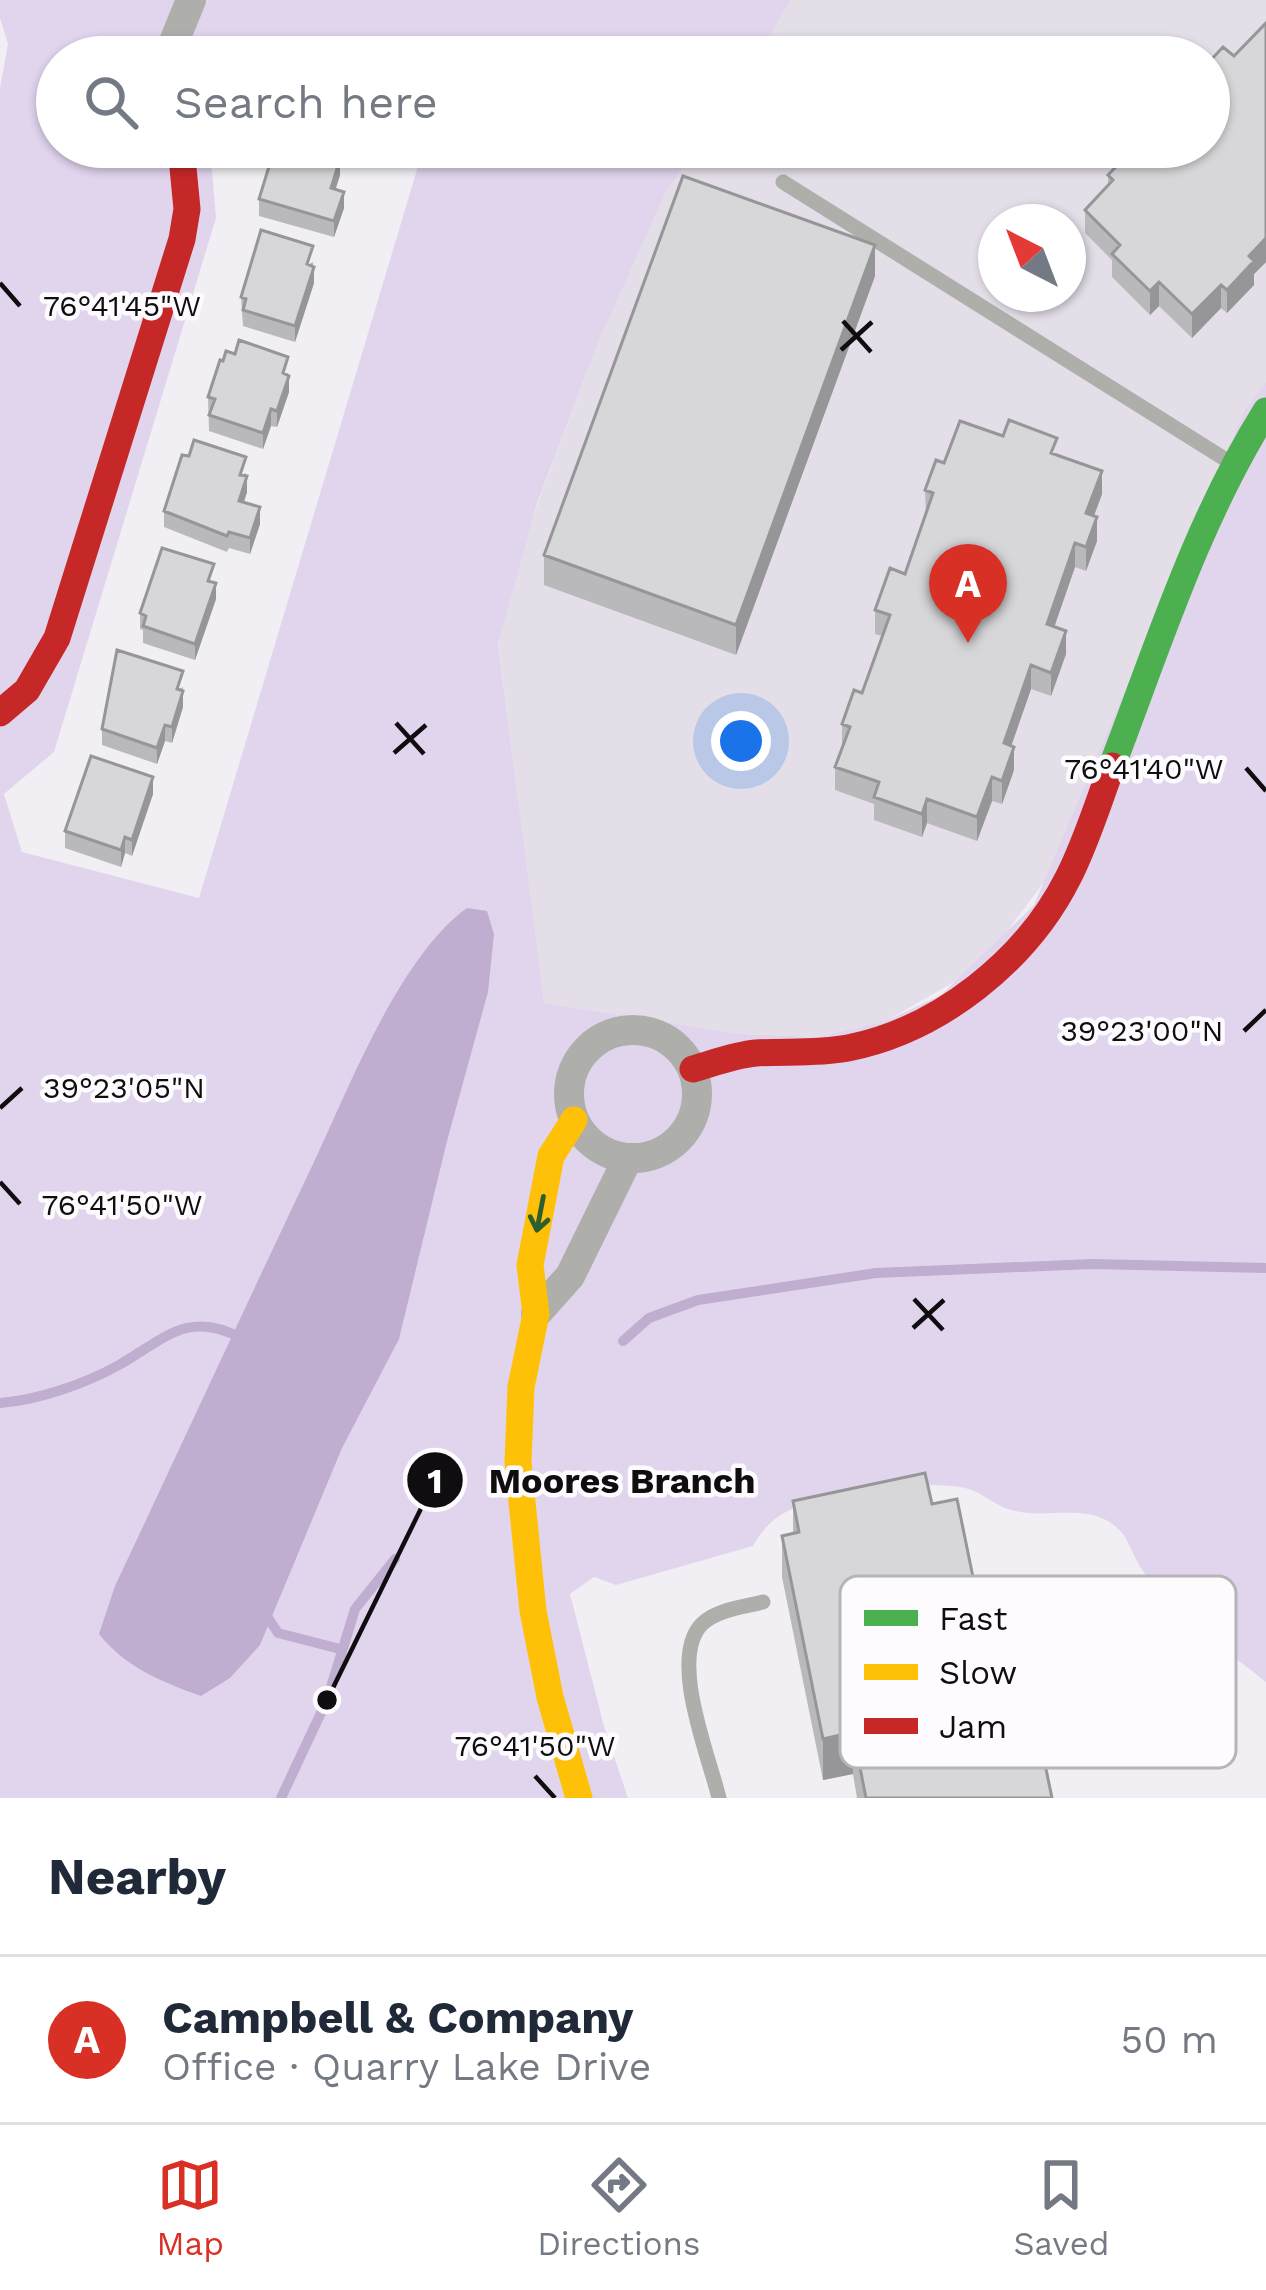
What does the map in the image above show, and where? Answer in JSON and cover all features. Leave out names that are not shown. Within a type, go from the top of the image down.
[{"type":"street","points":[[176,36],[191,0]]},
{"type":"street","points":[[0,712],[14,706],[41,673],[57,638],[182,239],[187,208],[183,168]]},
{"type":"street","points":[[693,1069],[752,1053],[814,1054],[885,1036],[940,1011],[985,981],[1020,948],[1050,913],[1069,877],[1200,536],[1233,464],[1266,411]]},
{"type":"street","points":[[647,1030],[666,1038],[693,1069],[698,1090],[695,1113],[670,1148],[628,1158],[596,1147],[574,1120],[569,1101],[577,1062],[607,1035],[647,1030]]},
{"type":"street","points":[[574,1120],[551,1156],[530,1264],[536,1314],[521,1387],[518,1462],[524,1540],[550,1697],[579,1798]]},
{"type":"street","points":[[536,1314],[570,1276],[628,1158]]},
{"type":"lane","points":[[783,182],[1233,464]]},
{"type":"lane","points":[[719,1798],[686,1652],[701,1624],[722,1612],[763,1602]]},
{"type":"shaded area","points":[[0,0],[790,0],[770,36],[36,36],[36,168],[212,168],[216,218],[54,752],[4,794],[22,852],[199,898],[418,168],[683,168],[666,191],[599,340],[536,506],[498,644],[544,1003],[742,1034],[817,1037],[886,1021],[941,995],[1034,905],[1245,409],[1266,382],[1266,1682],[1236,1659],[1236,1576],[1147,1576],[1125,1537],[1096,1516],[1015,1511],[965,1488],[899,1486],[801,1505],[774,1520],[753,1546],[616,1585],[594,1577],[570,1594],[628,1798],[0,1798],[0,88],[8,44]]},
{"type":"shaded area","points":[[779,0],[1266,0],[1266,382],[1245,409],[1054,869],[980,967],[886,1021],[817,1037],[742,1034],[543,1003],[495,617],[663,168],[1230,168],[1230,36],[753,36]]},
{"type":"shaded area","points":[[467,908],[487,911],[494,934],[488,992],[399,1339],[342,1448],[260,1645],[230,1678],[201,1696],[132,1664],[99,1634],[115,1586],[378,1026],[419,958]]},
{"type":"building","points":[[1266,23],[1266,238],[1249,256],[1254,261],[1227,290],[1221,285],[1192,314],[1159,282],[1150,291],[1112,254],[1120,245],[1086,209],[1113,180],[1108,175],[1115,168],[1230,168],[1230,53],[1234,56]]},
{"type":"building","points":[[269,168],[337,168],[331,188],[344,192],[334,221],[259,199]]},
{"type":"building","points":[[683,176],[875,245],[736,625],[544,555]]},
{"type":"building","points":[[261,230],[313,246],[307,264],[314,267],[295,326],[243,310],[246,299],[241,297]]},
{"type":"building","points":[[239,340],[288,357],[283,373],[289,376],[277,411],[271,409],[263,433],[209,415],[215,399],[208,397],[220,360],[226,351],[235,354]]},
{"type":"building","points":[[1009,420],[1057,438],[1051,453],[1102,471],[1086,513],[1097,517],[1086,547],[1075,543],[1047,624],[1066,631],[1051,673],[1031,665],[1004,743],[1014,747],[1002,781],[992,777],[977,817],[927,799],[922,814],[874,797],[879,782],[835,767],[850,727],[842,724],[854,690],[862,693],[890,615],[875,610],[890,568],[905,574],[933,493],[925,490],[936,460],[944,463],[960,421],[1003,436]]},
{"type":"building","points":[[194,440],[246,457],[240,475],[247,476],[239,501],[260,507],[250,538],[229,532],[227,536],[164,511],[182,455],[189,456]]},
{"type":"building","points":[[162,548],[214,564],[208,581],[216,583],[195,644],[143,626],[146,616],[140,613]]},
{"type":"building","points":[[117,650],[183,671],[177,689],[183,691],[172,727],[165,725],[157,748],[102,729]]},
{"type":"building","points":[[91,756],[153,777],[132,840],[125,837],[121,850],[65,831]]},
{"type":"building","points":[[925,1473],[932,1504],[957,1499],[973,1576],[840,1576],[840,1735],[823,1739],[782,1536],[799,1532],[793,1501]]},
{"type":"building","points":[[860,1768],[1046,1768],[1052,1798],[866,1798]]},
{"type":"waterway","points":[[623,1341],[649,1318],[698,1300],[876,1273],[1093,1264],[1266,1268]]},
{"type":"waterway","points":[[0,1403],[76,1385],[191,1327],[206,1326],[241,1338]]},
{"type":"waterway","points":[[281,1798],[327,1700],[355,1609],[395,1559]]},
{"type":"waterway","points":[[264,1612],[278,1633],[340,1649]]},
{"type":"traffic: fast","points":[[1112,766],[1199,540],[1266,411]]},
{"type":"traffic: slow","points":[[574,1120],[551,1156],[530,1265],[536,1314],[521,1387],[518,1462],[533,1611],[550,1697],[579,1798]]},
{"type":"traffic: jam","points":[[0,713],[27,690],[57,638],[182,239],[187,209],[183,168]]},
{"type":"traffic: jam","points":[[693,1069],[748,1054],[848,1048],[915,1026],[947,1008],[1004,964],[1050,908],[1080,851],[1112,766]]},
{"type":"place","name":"Campbell & Company","points":[[968,643]]},
{"type":"place","name":"Moores Branch","points":[[327,1700]]}]
